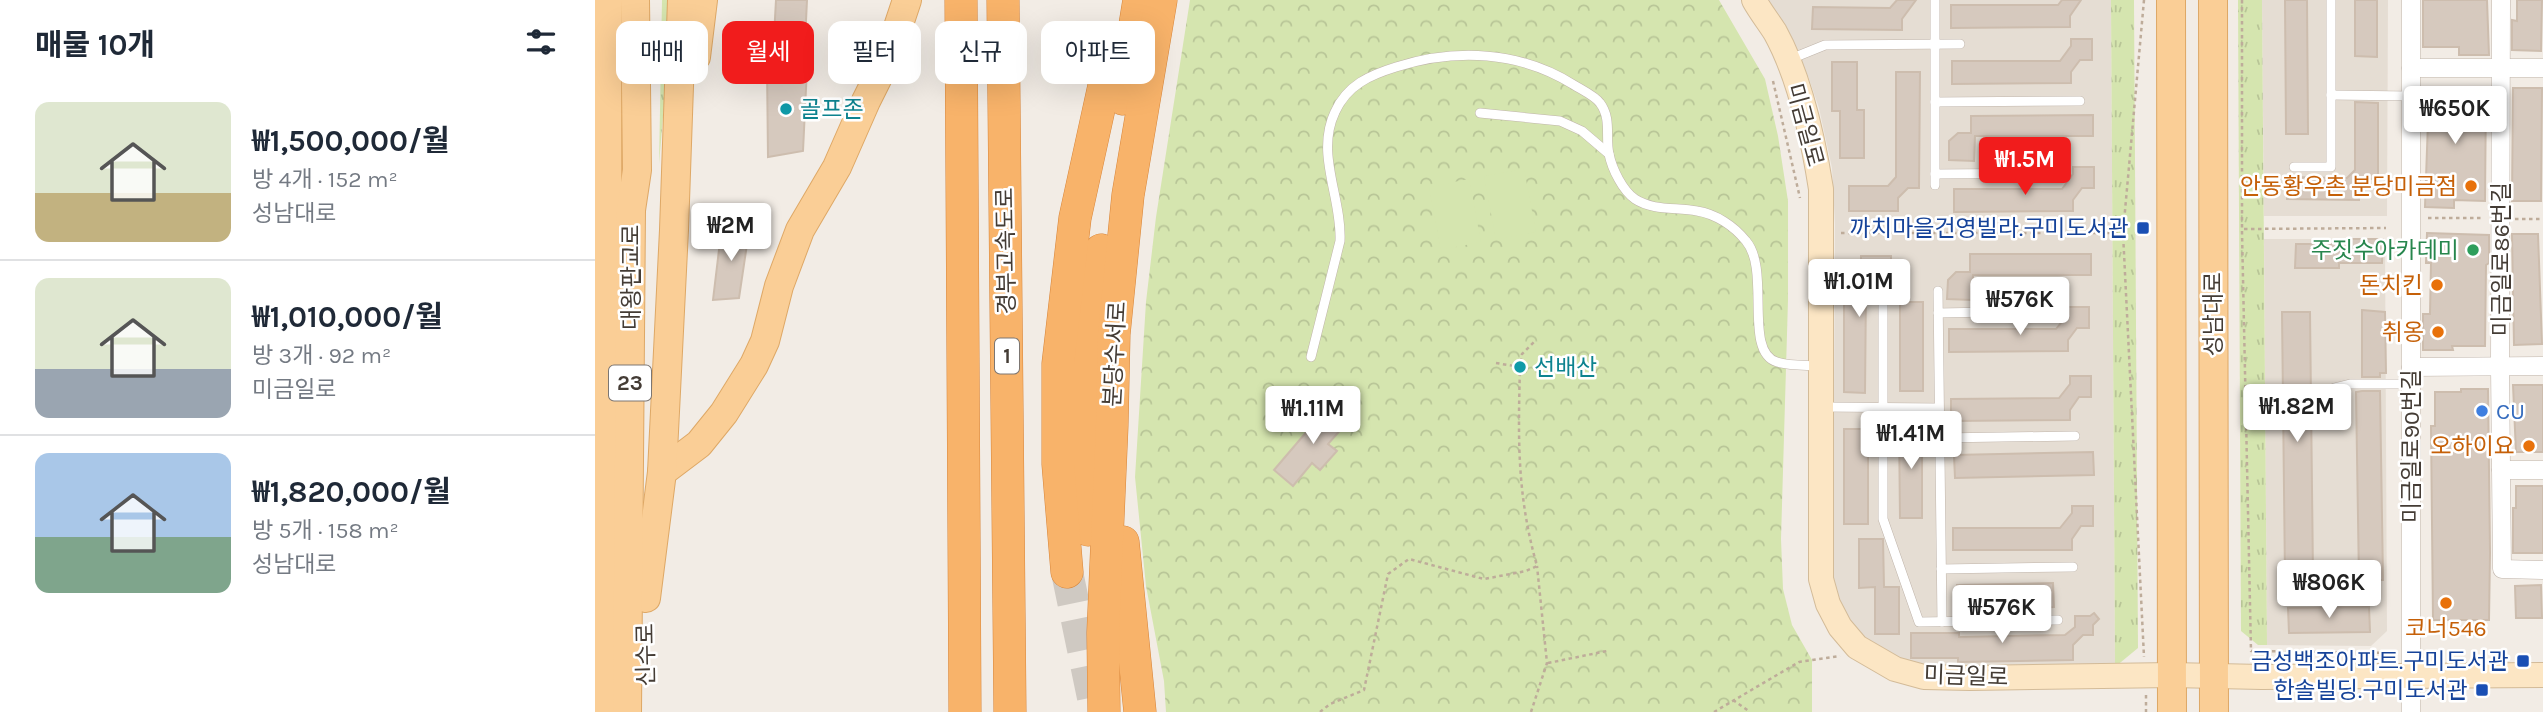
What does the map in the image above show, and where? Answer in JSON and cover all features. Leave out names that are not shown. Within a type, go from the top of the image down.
[{"type":"highway","name":"경부고속도로","points":[[961,0],[965,712]]},
{"type":"highway","name":"경부고속도로","points":[[1003,0],[1010,712]]},
{"type":"highway","points":[[1067,572],[1058,464],[1058,364],[1075,218],[1121,0]]},
{"type":"highway","name":"분당수서로","points":[[1089,712],[1086,424],[1091,336],[1107,196],[1139,0]]},
{"type":"highway","name":"분당수서로","points":[[1104,712],[1103,633],[1114,334],[1128,195],[1161,0]]},
{"type":"highway","points":[[1112,425],[1140,712]]},
{"type":"main road","name":"대왕판교로","points":[[607,0],[606,213],[627,596]]},
{"type":"main road","points":[[627,596],[648,346],[644,212],[637,170],[635,0]]},
{"type":"main road","points":[[627,596],[662,472],[682,0]]},
{"type":"main road","points":[[674,230],[703,0]]},
{"type":"main road","points":[[662,472],[699,444],[724,413],[754,365],[765,341],[779,286],[800,230],[837,167],[888,57],[907,0]]},
{"type":"main road","name":"성남대로","points":[[2171,0],[2159,675],[2172,712]]},
{"type":"main road","name":"성남대로","points":[[2213,0],[2214,712]]},
{"type":"main road","points":[[595,268],[606,213]]},
{"type":"main road","name":"23","points":[[608,712],[627,596]]},
{"type":"main road","name":"23","points":[[627,596],[628,712]]},
{"type":"main road","name":"신수로","points":[[627,596],[647,712]]},
{"type":"street","name":"미금일로","points":[[1754,0],[1775,33],[1780,70],[1801,96],[1811,130],[1821,189],[1821,579],[1834,616],[1857,647],[1895,669],[1924,677],[2262,677],[2411,661],[2543,675]]},
{"type":"street","name":"미금일로90번길","points":[[2411,0],[2411,712]]},
{"type":"street","name":"미금일로86번길","points":[[2501,0],[2500,366],[2503,569],[2543,570]]},
{"type":"street","points":[[2411,68],[2543,68]]},
{"type":"street","points":[[2411,376],[2500,366]]},
{"type":"street","name":"미금일로86번길","points":[[2500,366],[2543,366]]},
{"type":"street","points":[[2501,470],[2543,470]]},
{"type":"lane","points":[[1935,0],[1935,185]]},
{"type":"lane","points":[[2294,167],[2331,167],[2331,0]]},
{"type":"lane","points":[[1780,70],[1825,45],[1960,44]]},
{"type":"lane","points":[[1311,356],[1340,241],[1341,221],[1328,168],[1327,142],[1334,113],[1348,90],[1375,74],[1419,60],[1459,54],[1501,57],[1541,68],[1599,102],[1608,119],[1609,154],[1623,185],[1636,199],[1654,206],[1697,211],[1716,217],[1733,227],[1748,242],[1757,261],[1760,341],[1768,356],[1776,362],[1821,366]]},
{"type":"lane","points":[[2331,95],[2411,96]]},
{"type":"lane","points":[[1935,102],[2080,101]]},
{"type":"lane","points":[[1480,113],[1560,121],[1582,131],[1609,154]]},
{"type":"lane","points":[[1935,174],[1984,174],[2059,173],[2058,151],[1985,152],[1984,174]]},
{"type":"lane","points":[[1938,313],[2052,311],[2052,290],[1985,291],[1984,312]]},
{"type":"lane","points":[[1938,291],[1942,622]]},
{"type":"lane","points":[[1882,292],[1883,519],[1919,622],[2058,620]]},
{"type":"lane","points":[[2334,388],[2411,376]]},
{"type":"lane","points":[[1821,407],[1939,408]]},
{"type":"lane","points":[[1940,438],[2075,436]]},
{"type":"lane","points":[[1941,569],[2073,567]]},
{"type":"path","points":[[2144,0],[2123,233],[2159,675],[2146,712]]},
{"type":"path","points":[[2242,0],[2242,232],[2251,651],[2411,661],[2446,654]]},
{"type":"path","points":[[1780,70],[1800,201]]},
{"type":"path","points":[[2411,217],[2543,219]]},
{"type":"path","points":[[2244,229],[2386,228]]},
{"type":"path","points":[[1831,233],[2123,233]]},
{"type":"path","points":[[1531,712],[1547,663],[1537,566],[1521,492],[1517,447],[1522,354],[1536,340]]},
{"type":"path","points":[[1496,363],[1520,367]]},
{"type":"path","points":[[1320,712],[1330,704],[1364,690],[1388,574],[1409,559],[1484,579],[1526,571],[1537,566]]},
{"type":"path","points":[[1714,712],[1799,662],[1846,655],[1836,649]]},
{"type":"path","points":[[1547,663],[1607,651]]},
{"type":"path","points":[[1733,700],[1750,712]]},
{"type":"shaded area","points":[[1769,0],[2111,0],[2115,667],[1939,670],[1883,654],[1854,630],[1835,590],[1833,577],[1835,224],[1832,168],[1819,108],[1808,76]]},
{"type":"shaded area","points":[[2262,0],[2388,0],[2387,216],[2264,216]]},
{"type":"shaded area","points":[[2264,239],[2385,239],[2387,631],[2371,646],[2267,645]]},
{"type":"green space","points":[[662,0],[673,0],[671,21],[662,21]]},
{"type":"green space","points":[[1190,0],[1719,0],[1765,79],[1778,136],[1788,201],[1781,539],[1783,589],[1792,625],[1812,660],[1812,712],[1166,712],[1164,681],[1146,586],[1135,477],[1146,302],[1156,217]]},
{"type":"green space","points":[[2111,0],[2134,0],[2138,648],[2115,667]]},
{"type":"green space","points":[[2238,0],[2262,0],[2267,645],[2258,645],[2241,631]]},
{"type":"green space","points":[[660,84],[666,84],[659,164]]},
{"type":"green space","points":[[1524,169],[1536,232],[1496,240],[1484,176]]},
{"type":"green space","points":[[1469,179],[1481,242],[1441,250],[1429,187]]},
{"type":"building","points":[[776,0],[807,0],[806,21],[775,21]]},
{"type":"building","points":[[1897,0],[1916,0],[1902,19],[1902,30],[1812,29],[1813,7],[1890,8]]},
{"type":"building","points":[[2062,0],[2081,0],[2070,16],[2070,27],[1951,28],[1951,5],[2058,5]]},
{"type":"building","points":[[2285,0],[2307,0],[2308,134],[2286,134]]},
{"type":"building","points":[[2355,0],[2377,0],[2377,57],[2355,56]]},
{"type":"building","points":[[2423,0],[2487,0],[2489,55],[2459,55],[2459,47],[2423,47]]},
{"type":"building","points":[[2517,0],[2542,0],[2541,51],[2512,50],[2512,20],[2517,21]]},
{"type":"building","points":[[2071,39],[2092,39],[2092,60],[2080,60],[2071,72],[2071,83],[1952,84],[1952,61],[2060,61],[2071,46]]},
{"type":"building","points":[[1832,62],[1857,62],[1857,110],[1864,110],[1864,158],[1840,158],[1840,111],[1832,111]]},
{"type":"building","points":[[1896,72],[1920,72],[1919,188],[1908,188],[1898,198],[1898,211],[1849,211],[1849,186],[1888,186],[1896,177]]},
{"type":"building","name":"골프존","points":[[767,84],[806,84],[803,151],[768,157]]},
{"type":"building","points":[[2424,88],[2486,90],[2485,201],[2454,200],[2454,208],[2425,207],[2428,121],[2424,121]]},
{"type":"building","points":[[2513,88],[2542,88],[2541,201],[2512,201]]},
{"type":"building","points":[[2355,102],[2378,103],[2378,179],[2367,179],[2359,187],[2359,200],[2287,199],[2287,177],[2347,178],[2355,170]]},
{"type":"building","points":[[2093,115],[2093,136],[1975,136],[1974,161],[1949,160],[1949,141],[1958,133],[1971,133],[1971,116]]},
{"type":"building","points":[[2073,167],[2094,167],[2094,188],[2082,188],[2073,200],[2073,211],[1954,212],[1954,189],[2062,189],[2073,174]]},
{"type":"building","points":[[750,224],[739,298],[713,300],[721,233]]},
{"type":"building","points":[[2427,233],[2489,235],[2485,346],[2452,346],[2453,350],[2423,350],[2423,314],[2430,314],[2431,263],[2426,263]]},
{"type":"building","points":[[2512,234],[2538,234],[2542,344],[2514,345]]},
{"type":"building","points":[[2339,239],[2383,239],[2382,263],[2339,263],[2339,268],[2295,268],[2296,244],[2339,244]]},
{"type":"building","points":[[1970,254],[2091,254],[2091,275],[1973,275],[1972,300],[1947,299],[1948,280],[1956,272],[1970,272]]},
{"type":"building","points":[[1861,256],[1891,256],[1891,277],[1873,278],[1866,287],[1865,393],[1844,392],[1844,274],[1861,274]]},
{"type":"building","points":[[1900,302],[1923,302],[1923,391],[1900,391]]},
{"type":"building","points":[[2068,307],[2089,307],[2089,328],[2077,328],[2068,340],[2068,351],[1949,352],[1949,329],[2056,329],[2068,314]]},
{"type":"building","points":[[2362,310],[2385,312],[2386,373],[2380,373],[2380,377],[2362,377]]},
{"type":"building","points":[[2282,312],[2310,312],[2313,576],[2285,577]]},
{"type":"building","points":[[2070,376],[2091,376],[2091,397],[2079,397],[2070,410],[2070,420],[1951,421],[1951,399],[2059,398],[2070,384]]},
{"type":"building","points":[[2513,385],[2543,385],[2543,452],[2516,452]]},
{"type":"building","points":[[2461,389],[2488,389],[2489,620],[2433,620],[2431,426],[2435,426],[2435,392],[2461,392]]},
{"type":"building","points":[[2380,391],[2383,580],[2359,580],[2356,392]]},
{"type":"building","points":[[1332,402],[1350,419],[1328,444],[1337,451],[1320,470],[1312,463],[1293,486],[1274,470]]},
{"type":"building","points":[[1899,425],[1922,425],[1922,518],[1900,518]]},
{"type":"building","points":[[1844,429],[1868,429],[1868,524],[1844,524]]},
{"type":"building","points":[[2093,452],[2094,475],[1955,478],[1954,455]]},
{"type":"building","points":[[2516,486],[2543,486],[2543,553],[2513,553]]},
{"type":"building","points":[[2072,506],[2093,506],[2093,526],[2081,526],[2072,539],[2072,550],[1953,550],[1953,528],[2060,528],[2072,513]]},
{"type":"building","points":[[1859,539],[1883,539],[1884,587],[1899,587],[1899,634],[1875,634],[1875,587],[1859,588]]},
{"type":"building","points":[[2053,583],[2054,607],[1957,610],[1957,585]]},
{"type":"building","points":[[2541,585],[2542,618],[2516,618],[2515,586]]},
{"type":"building","points":[[2369,607],[2370,632],[2289,633],[2288,608]]},
{"type":"building","points":[[2094,613],[2099,619],[2093,625],[2093,635],[2083,635],[2073,645],[2073,660],[1958,662],[1958,658],[1911,658],[1911,633],[1959,633],[1959,637],[2065,635],[2075,627],[2075,616],[2090,616]]},
{"type":"tunnel","points":[[1067,572],[1096,712]]},
{"type":"place","name":"골프존","points":[[786,109]]},
{"type":"place","name":"안동황우촌 분당미금점","points":[[2471,186]]},
{"type":"place","name":"까치마을건영빌라.구미도서관","points":[[2143,228]]},
{"type":"place","name":"주짓수아카데미","points":[[2473,250]]},
{"type":"place","name":"돈치킨","points":[[2437,285]]},
{"type":"place","name":"취옹","points":[[2438,332]]},
{"type":"place","name":"선배산","points":[[1520,367]]},
{"type":"place","name":"CU","points":[[2482,411]]},
{"type":"place","name":"오하이요","points":[[2529,446]]},
{"type":"place","name":"코너546","points":[[2446,603]]},
{"type":"place","name":"금성백조아파트.구미도서관","points":[[2523,661]]},
{"type":"place","name":"한솔빌딩.구미도서관","points":[[2482,690]]}]
